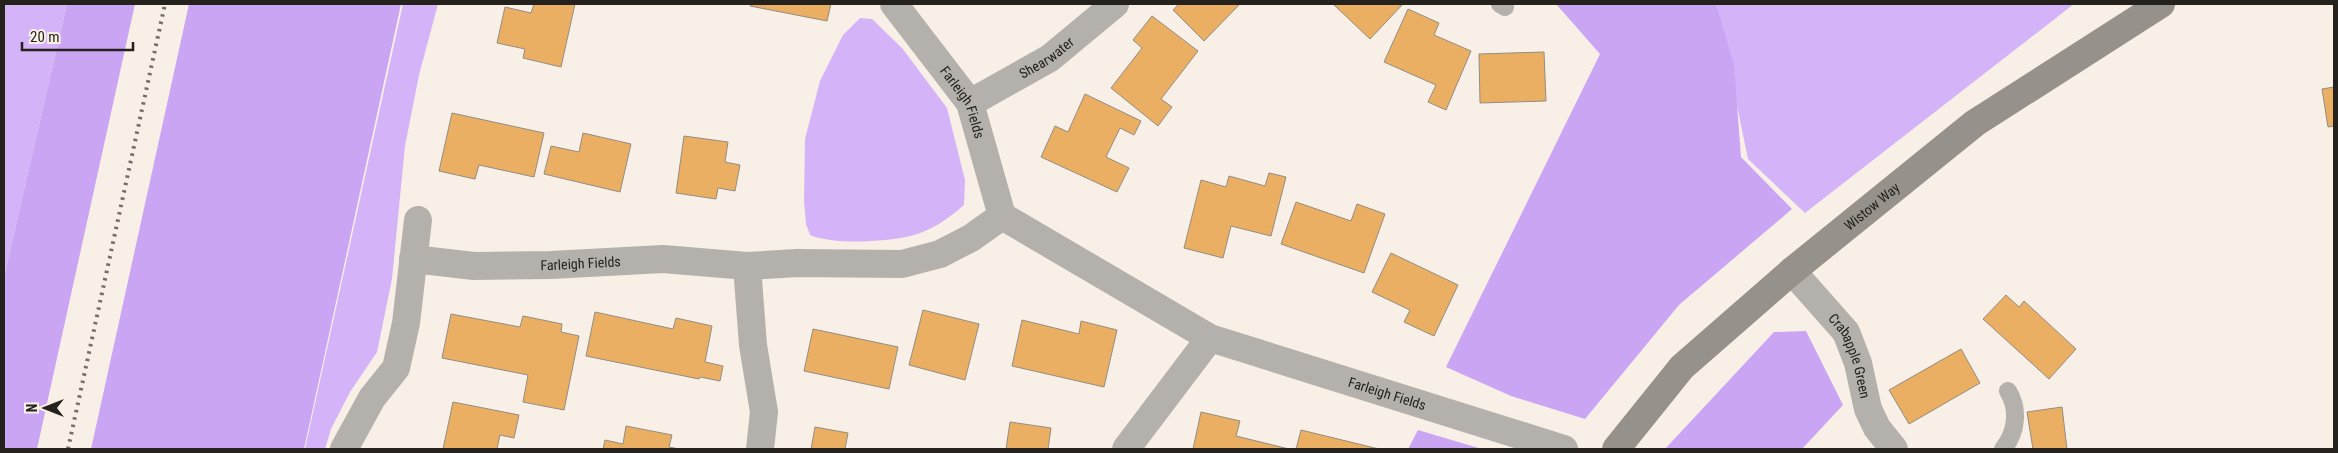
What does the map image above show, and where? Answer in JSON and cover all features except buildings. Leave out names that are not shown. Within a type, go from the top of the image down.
[{"type":"street","name":"Farleigh Fields","points":[[894,4],[970,103],[1002,216],[1210,338],[1564,449]]},
{"type":"street","name":"Shearwater","points":[[970,103],[1050,58],[1115,4]]},
{"type":"street","name":"Wistow Way","points":[[1616,449],[1682,367],[1792,271],[1975,122],[2161,4]]},
{"type":"street","name":"Farleigh Fields","points":[[413,259],[474,266],[551,265],[663,258],[747,266],[797,263],[902,264],[940,254],[971,238],[1002,216]]},
{"type":"street","points":[[344,449],[372,398],[396,368],[406,323],[418,220]]},
{"type":"street","points":[[747,266],[753,345],[764,412],[760,449]]},
{"type":"street","name":"Crabapple Green","points":[[1792,271],[1846,332],[1858,363],[1868,408],[1877,428],[1894,449]]},
{"type":"street","points":[[1126,449],[1210,338]]},
{"type":"lane","points":[[2003,449],[2016,418],[2015,403],[2008,391]]},
{"type":"shaded area","points":[[4,4],[67,4],[4,277]]},
{"type":"shaded area","points":[[67,4],[135,4],[37,449],[4,449],[4,277]]},
{"type":"shaded area","points":[[189,4],[401,4],[304,449],[91,449]]},
{"type":"shaded area","points":[[403,4],[438,4],[419,75],[405,146],[392,279],[377,352],[350,392],[331,429],[325,449],[305,449]]},
{"type":"shaded area","points":[[1556,4],[1716,4],[1734,65],[1741,157],[1792,209],[1679,305],[1585,419],[1511,396],[1446,367],[1600,54]]},
{"type":"shaded area","points":[[1716,4],[2074,4],[1805,213],[1748,159]]},
{"type":"shaded area","points":[[860,18],[872,19],[902,48],[947,108],[965,180],[964,205],[939,224],[917,234],[873,241],[832,240],[810,235],[806,224],[804,201],[805,139],[820,81],[843,35]]},
{"type":"shaded area","points":[[1806,331],[1843,405],[1802,449],[1665,449],[1774,332]]},
{"type":"shaded area","points":[[1418,430],[1482,449],[1408,449]]},
{"type":"railway","points":[[68,449],[165,4]]}]
